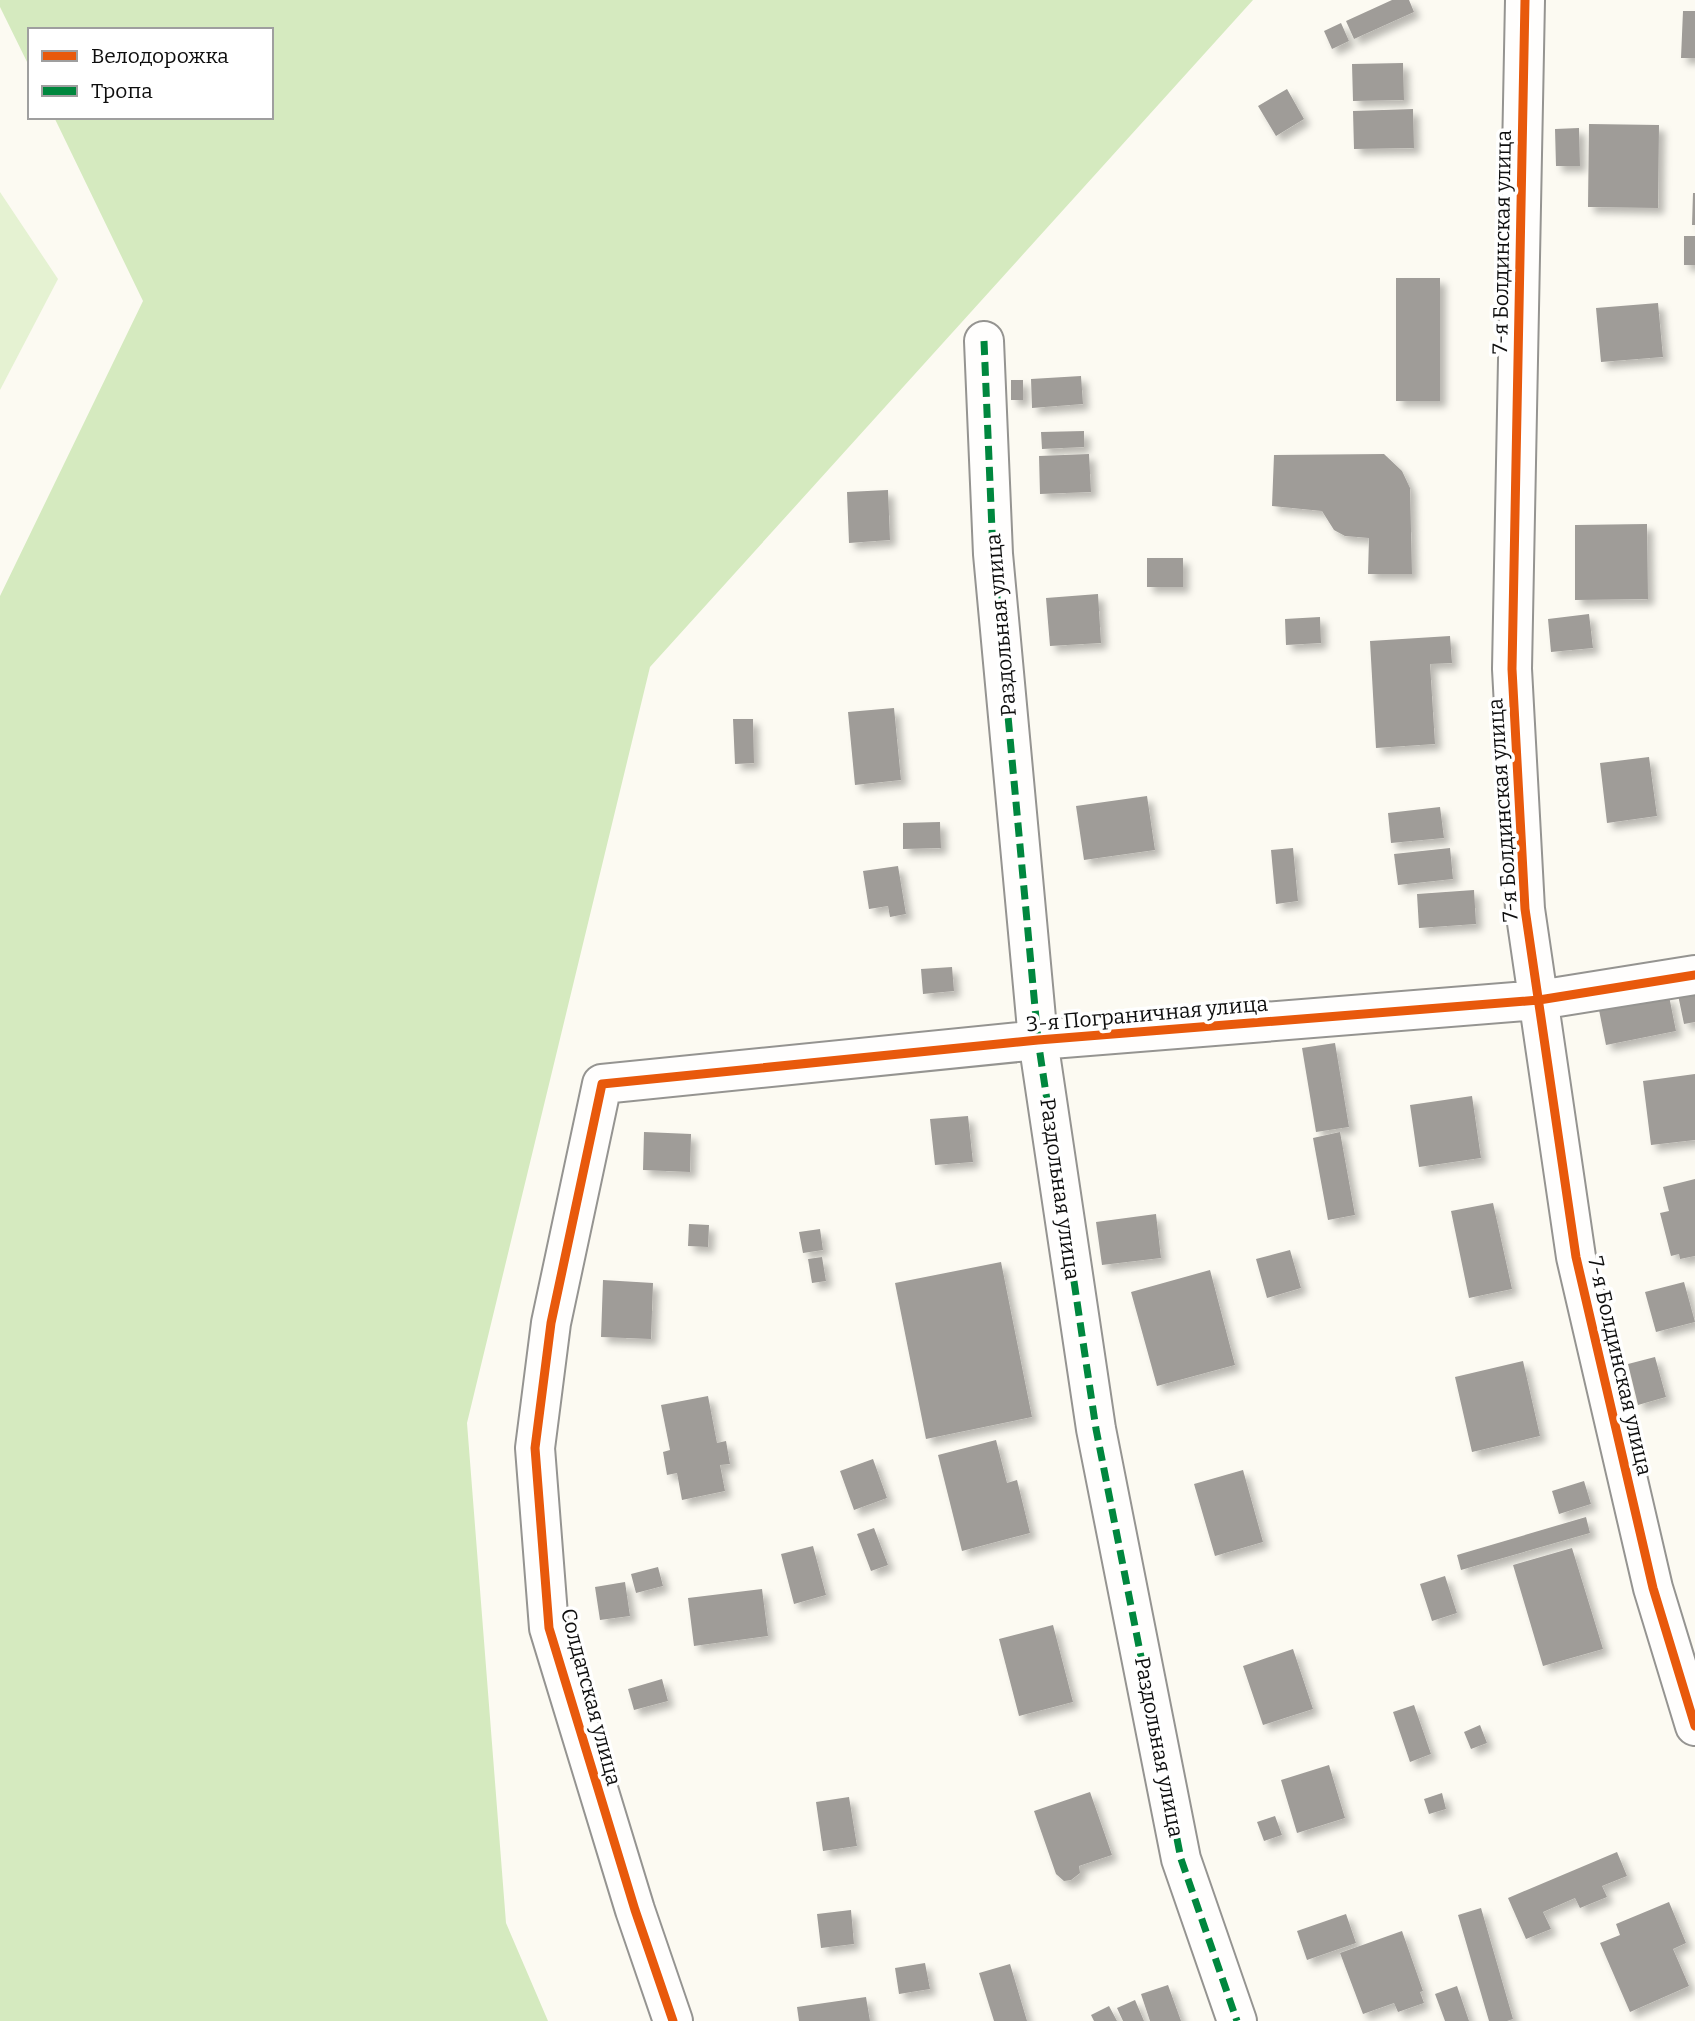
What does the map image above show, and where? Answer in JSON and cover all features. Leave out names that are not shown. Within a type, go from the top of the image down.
[{"type":"street","name":"7-я Болдинская улица","points":[[1525,0],[1512,669],[1525,909],[1576,1257],[1653,1588],[1695,1726]]},
{"type":"street","name":"Раздольная улица","points":[[984,341],[993,554],[1038,1040],[1096,1429],[1181,1859],[1237,2021]]},
{"type":"street","name":"3-я Пограничная улица","points":[[602,1084],[1038,1040],[1539,1000],[1695,975]]},
{"type":"street","name":"Солдатская улица","points":[[602,1084],[551,1323],[535,1448],[549,1628],[635,1910],[673,2021]]},
{"type":"green space","points":[[0,0],[1253,0],[650,667],[467,1423],[506,1923],[548,2021],[0,2021],[0,596],[143,301],[55,119],[273,119],[273,28],[28,28],[28,64],[0,7]]},
{"type":"green space","points":[[0,192],[58,279],[0,390]]},
{"type":"building","points":[[1392,0],[1409,0],[1414,12],[1354,39],[1346,21]]},
{"type":"building","points":[[1683,11],[1695,11],[1695,58],[1681,58]]},
{"type":"building","points":[[1341,23],[1349,41],[1332,49],[1324,31]]},
{"type":"building","points":[[1403,63],[1404,100],[1353,101],[1352,64]]},
{"type":"building","points":[[1287,89],[1304,119],[1276,136],[1258,106]]},
{"type":"building","points":[[1413,109],[1414,148],[1354,149],[1353,111]]},
{"type":"building","points":[[1589,124],[1659,125],[1658,208],[1588,207]]},
{"type":"building","points":[[1579,128],[1580,166],[1556,166],[1555,129]]},
{"type":"building","points":[[1695,193],[1695,225],[1692,225]]},
{"type":"building","points":[[1684,236],[1695,236],[1695,265],[1684,265]]},
{"type":"building","points":[[1396,278],[1440,278],[1440,401],[1396,401]]},
{"type":"building","points":[[1658,303],[1663,357],[1601,362],[1596,308]]},
{"type":"building","points":[[1081,376],[1083,404],[1032,408],[1031,379]]},
{"type":"building","points":[[1011,380],[1023,380],[1023,400],[1011,400]]},
{"type":"building","points":[[1084,431],[1084,447],[1042,449],[1041,432]]},
{"type":"building","points":[[1089,454],[1091,492],[1040,494],[1039,456]]},
{"type":"building","points":[[1384,454],[1402,471],[1410,488],[1412,574],[1368,574],[1369,538],[1345,536],[1334,530],[1322,511],[1272,506],[1274,455]]},
{"type":"building","points":[[888,490],[890,540],[849,543],[847,492]]},
{"type":"building","points":[[1647,524],[1648,599],[1575,600],[1575,525]]},
{"type":"building","points":[[1147,558],[1183,558],[1183,587],[1147,587]]},
{"type":"building","points":[[1098,594],[1101,643],[1050,646],[1046,598]]},
{"type":"building","points":[[1589,614],[1593,648],[1551,652],[1548,619]]},
{"type":"building","points":[[1320,617],[1321,643],[1286,645],[1285,619]]},
{"type":"building","points":[[1450,636],[1452,663],[1430,664],[1435,744],[1376,748],[1370,641]]},
{"type":"building","points":[[894,708],[901,780],[855,785],[848,712]]},
{"type":"building","points":[[733,719],[753,719],[754,763],[735,764]]},
{"type":"building","points":[[1649,757],[1657,816],[1607,823],[1600,763]]},
{"type":"building","points":[[1147,796],[1155,850],[1084,860],[1076,806]]},
{"type":"building","points":[[1440,807],[1444,838],[1391,843],[1388,813]]},
{"type":"building","points":[[940,822],[941,848],[903,849],[903,823]]},
{"type":"building","points":[[1293,848],[1298,901],[1276,904],[1271,850]]},
{"type":"building","points":[[1450,848],[1453,879],[1398,885],[1394,854]]},
{"type":"building","points":[[898,866],[906,914],[890,917],[888,906],[869,909],[863,871]]},
{"type":"building","points":[[1474,890],[1476,924],[1419,928],[1417,894]]},
{"type":"building","points":[[952,967],[954,991],[923,994],[921,969]]},
{"type":"building","points":[[1695,992],[1695,1022],[1684,1024],[1678,995]]},
{"type":"building","points":[[1669,996],[1676,1031],[1606,1045],[1599,1010]]},
{"type":"building","points":[[1335,1043],[1349,1127],[1316,1132],[1302,1048]]},
{"type":"building","points":[[1695,1074],[1695,1140],[1651,1145],[1643,1081]]},
{"type":"building","points":[[1472,1096],[1481,1158],[1419,1167],[1410,1105]]},
{"type":"building","points":[[968,1116],[973,1162],[935,1165],[930,1119]]},
{"type":"building","points":[[644,1132],[691,1134],[690,1172],[643,1170]]},
{"type":"building","points":[[1340,1132],[1355,1215],[1328,1220],[1313,1138]]},
{"type":"building","points":[[1695,1179],[1695,1256],[1680,1259],[1679,1254],[1671,1256],[1660,1213],[1669,1211],[1663,1187]]},
{"type":"building","points":[[1493,1203],[1512,1289],[1469,1298],[1451,1211]]},
{"type":"building","points":[[1156,1214],[1161,1258],[1102,1265],[1096,1222]]},
{"type":"building","points":[[689,1224],[709,1225],[708,1247],[688,1246]]},
{"type":"building","points":[[820,1229],[823,1250],[803,1253],[799,1232]]},
{"type":"building","points":[[1290,1250],[1301,1288],[1267,1298],[1256,1259]]},
{"type":"building","points":[[822,1257],[826,1281],[812,1283],[808,1259]]},
{"type":"building","points":[[1001,1262],[1032,1417],[926,1439],[895,1283]]},
{"type":"building","points":[[1210,1270],[1235,1365],[1157,1386],[1131,1292]]},
{"type":"building","points":[[603,1280],[653,1283],[651,1339],[601,1337]]},
{"type":"building","points":[[1684,1282],[1695,1322],[1656,1332],[1645,1292]]},
{"type":"building","points":[[1655,1357],[1666,1397],[1638,1405],[1628,1364]]},
{"type":"building","points":[[1523,1361],[1540,1436],[1472,1452],[1455,1377]]},
{"type":"building","points":[[708,1396],[717,1443],[726,1441],[730,1464],[720,1465],[725,1491],[682,1500],[677,1473],[667,1475],[663,1452],[670,1450],[661,1405]]},
{"type":"building","points":[[996,1440],[1007,1483],[1017,1480],[1030,1533],[962,1551],[938,1455]]},
{"type":"building","points":[[873,1459],[887,1498],[854,1510],[840,1471]]},
{"type":"building","points":[[1243,1470],[1263,1542],[1215,1556],[1194,1484]]},
{"type":"building","points":[[1584,1481],[1591,1504],[1559,1514],[1552,1491]]},
{"type":"building","points":[[1586,1517],[1590,1533],[1461,1570],[1457,1555]]},
{"type":"building","points":[[874,1528],[888,1565],[871,1571],[857,1534]]},
{"type":"building","points":[[813,1546],[826,1595],[794,1604],[781,1554]]},
{"type":"building","points":[[1572,1548],[1603,1649],[1543,1666],[1513,1565]]},
{"type":"building","points":[[658,1567],[663,1586],[636,1593],[631,1574]]},
{"type":"building","points":[[1445,1576],[1457,1613],[1432,1621],[1420,1584]]},
{"type":"building","points":[[625,1582],[630,1616],[600,1620],[595,1587]]},
{"type":"building","points":[[762,1589],[768,1636],[694,1646],[688,1598]]},
{"type":"building","points":[[1053,1625],[1073,1702],[1019,1716],[999,1639]]},
{"type":"building","points":[[1293,1649],[1313,1709],[1263,1725],[1243,1666]]},
{"type":"building","points":[[662,1679],[668,1701],[634,1710],[628,1689]]},
{"type":"building","points":[[1414,1705],[1431,1754],[1410,1762],[1393,1712]]},
{"type":"building","points":[[1480,1725],[1487,1743],[1471,1749],[1464,1732]]},
{"type":"building","points":[[1329,1765],[1345,1818],[1297,1833],[1281,1780]]},
{"type":"building","points":[[1090,1792],[1112,1855],[1079,1866],[1080,1873],[1071,1880],[1064,1881],[1056,1874],[1034,1811]]},
{"type":"building","points":[[1442,1793],[1446,1809],[1429,1814],[1424,1799]]},
{"type":"building","points":[[849,1797],[857,1846],[823,1851],[816,1802]]},
{"type":"building","points":[[1275,1816],[1282,1835],[1264,1841],[1257,1822]]},
{"type":"building","points":[[1617,1852],[1627,1876],[1602,1886],[1607,1897],[1580,1908],[1575,1898],[1543,1912],[1551,1929],[1526,1939],[1508,1898]]},
{"type":"building","points":[[1669,1902],[1686,1943],[1673,1949],[1689,1986],[1630,2012],[1600,1943],[1620,1935],[1616,1924]]},
{"type":"building","points":[[1481,1908],[1513,2019],[1507,2021],[1489,2021],[1458,1915]]},
{"type":"building","points":[[851,1910],[854,1944],[821,1948],[817,1914]]},
{"type":"building","points":[[1346,1914],[1356,1943],[1307,1960],[1297,1931]]},
{"type":"building","points":[[1402,1931],[1423,1991],[1420,1992],[1424,2003],[1398,2012],[1394,2003],[1363,2014],[1340,1953]]},
{"type":"building","points":[[925,1963],[930,1989],[899,1994],[895,1968]]},
{"type":"building","points":[[1010,1964],[1027,2021],[994,2021],[979,1973]]},
{"type":"building","points":[[1168,1985],[1181,2021],[1150,2021],[1141,1994]]},
{"type":"building","points":[[1457,1986],[1469,2021],[1445,2021],[1435,1994]]},
{"type":"building","points":[[866,1997],[870,2021],[799,2021],[797,2007]]},
{"type":"building","points":[[1135,2000],[1144,2021],[1123,2021],[1117,2008]]},
{"type":"building","points":[[1109,2006],[1117,2021],[1094,2021],[1091,2015]]},
{"type":"marked path","points":[[984,341],[993,554],[1038,1040],[1096,1429],[1181,1859],[1237,2021]]},
{"type":"cycle path","points":[[1525,0],[1512,669],[1525,909],[1576,1257],[1653,1588],[1695,1726]]},
{"type":"cycle path","points":[[673,2021],[635,1910],[549,1628],[535,1448],[551,1323],[602,1084],[1038,1040],[1539,1000],[1695,975]]}]
